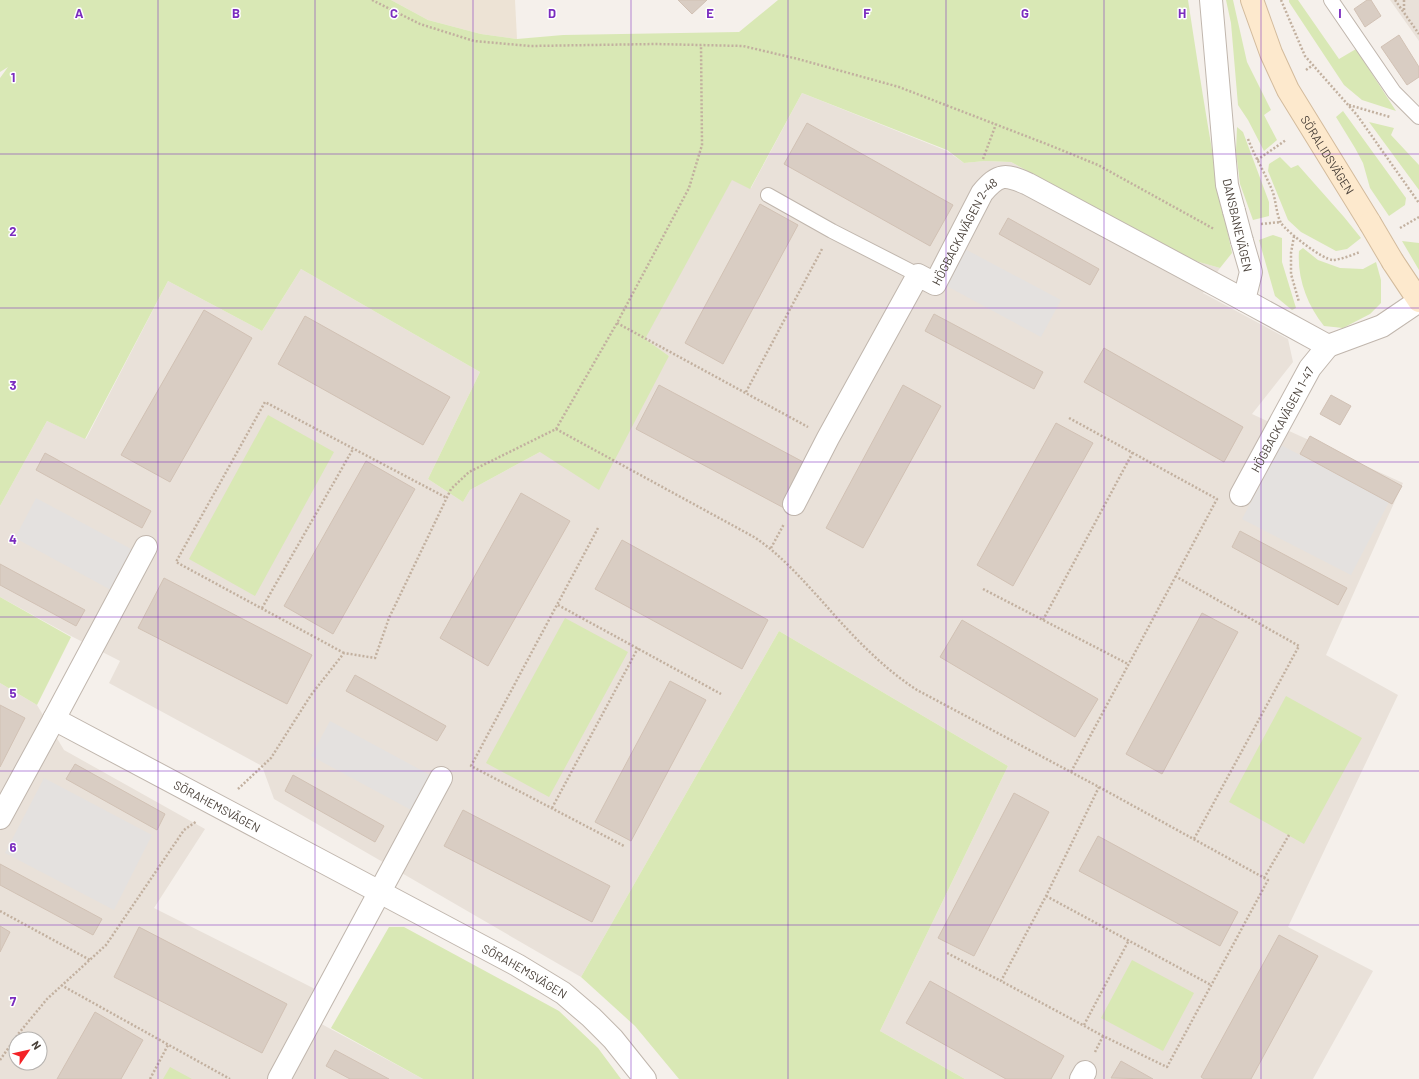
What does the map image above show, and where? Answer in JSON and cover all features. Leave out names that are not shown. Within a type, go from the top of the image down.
[{"type":"street","name":"DANSBANEVÄGEN","points":[[1211,0],[1227,184],[1251,272],[1244,300]]},
{"type":"street","name":"SÖRALIDSVÄGEN","points":[[1252,0],[1271,53],[1288,90],[1393,262],[1419,301]]},
{"type":"street","name":"HÖGBACKAVÄGEN 2-48","points":[[794,504],[828,438],[918,275],[935,284],[982,193],[991,183],[1001,178],[1013,177],[1035,187],[1244,300]]},
{"type":"street","points":[[1244,300],[1328,346],[1382,326],[1419,301]]},
{"type":"street","name":"HÖGBACKAVÄGEN 1-47","points":[[1241,495],[1310,368],[1328,346]]},
{"type":"street","points":[[0,818],[146,547]]},
{"type":"street","name":"SÖRAHEMSVÄGEN","points":[[54,719],[517,965],[564,993],[613,1039],[645,1079]]},
{"type":"street","points":[[280,1079],[441,778]]},
{"type":"lane","points":[[1331,0],[1394,92],[1419,117]]},
{"type":"lane","points":[[768,195],[832,231],[918,275]]},
{"type":"path","points":[[372,0],[420,24],[474,41],[530,46],[744,46],[798,59],[899,87],[1043,142],[1098,165],[1218,231]]},
{"type":"path","points":[[1281,0],[1305,56],[1357,115],[1419,204]]},
{"type":"path","points":[[1395,0],[1419,34]]},
{"type":"path","points":[[1404,0],[1404,12]]},
{"type":"path","points":[[447,498],[265,402],[176,562],[344,653],[375,658],[389,618],[447,498],[451,489],[469,472],[556,429],[617,323],[689,188],[702,145],[700,45]]},
{"type":"path","points":[[1306,70],[1313,64]]},
{"type":"path","points":[[1348,105],[1396,119]]},
{"type":"path","points":[[1222,116],[1234,116],[1243,127],[1272,190],[1281,222],[1294,236],[1313,250],[1332,260],[1347,257],[1363,250]]},
{"type":"path","points":[[1257,160],[1286,140]]},
{"type":"path","points":[[1398,229],[1419,217]]},
{"type":"path","points":[[1260,224],[1281,222]]},
{"type":"path","points":[[746,392],[832,231]]},
{"type":"path","points":[[1294,236],[1291,253],[1291,274],[1309,336]]},
{"type":"path","points":[[617,323],[828,438]]},
{"type":"path","points":[[1069,418],[1217,499],[1071,772]]},
{"type":"path","points":[[556,429],[766,544],[792,568],[845,628],[898,678],[917,690],[1099,787],[1268,880],[1167,1067],[947,953]]},
{"type":"path","points":[[262,608],[353,449]]},
{"type":"path","points":[[1043,620],[1133,452]]},
{"type":"path","points":[[598,528],[470,766],[624,846]]},
{"type":"path","points":[[1175,576],[1300,646],[1194,839]]},
{"type":"path","points":[[983,589],[1128,664]]},
{"type":"path","points":[[558,604],[721,694]]},
{"type":"path","points":[[552,808],[638,648]]},
{"type":"path","points":[[0,1060],[19,1033],[47,999],[106,946],[184,830],[220,807],[271,758],[311,695],[344,653]]},
{"type":"path","points":[[1001,981],[1046,896],[1099,787]]},
{"type":"path","points":[[1264,878],[1289,835]]},
{"type":"path","points":[[1046,896],[1211,985]]},
{"type":"path","points":[[0,911],[90,960]]},
{"type":"path","points":[[1084,1025],[1129,940]]},
{"type":"path","points":[[61,985],[230,1079]]},
{"type":"path","points":[[150,1079],[168,1045]]},
{"type":"shaded area","points":[[391,0],[515,0],[517,39],[481,34],[428,20]]},
{"type":"shaded area","points":[[1390,0],[1419,0],[1419,41]]},
{"type":"shaded area","points":[[802,93],[947,151],[964,163],[985,161],[1011,162],[1189,259],[1220,268],[1203,293],[1288,339],[1293,362],[1252,414],[1403,483],[1326,655],[1398,695],[1288,927],[1373,971],[1313,1079],[965,1079],[880,1031],[1008,766],[779,631],[581,977],[274,799],[262,766],[109,683],[120,661],[0,597],[0,506],[47,421],[86,439],[168,281],[262,331],[301,269],[480,372],[428,479],[463,502],[470,490],[540,452],[669,356],[644,339],[732,179],[751,188]]},
{"type":"shaded area","points":[[963,248],[1061,300],[1041,337],[943,284]]},
{"type":"shaded area","points":[[1281,445],[1389,502],[1351,575],[1242,519]]},
{"type":"shaded area","points":[[36,498],[133,550],[111,590],[15,538]]},
{"type":"shaded area","points":[[0,683],[37,705],[64,750],[205,829],[154,908],[315,989],[303,1014],[423,1079],[0,1079]]},
{"type":"shaded area","points":[[330,721],[432,776],[413,811],[311,756]]},
{"type":"shaded area","points":[[44,778],[152,835],[114,910],[5,853]]},
{"type":"green space","points":[[0,0],[391,0],[428,20],[481,34],[517,39],[563,35],[739,32],[778,0],[1188,0],[1203,95],[1232,253],[1220,268],[1192,260],[1011,162],[985,161],[964,163],[947,150],[802,93],[750,189],[732,180],[645,339],[669,356],[599,490],[540,452],[470,490],[463,502],[428,479],[480,372],[301,269],[262,331],[168,281],[85,439],[47,421],[0,506],[0,78],[8,67],[0,72]]},
{"type":"green space","points":[[1226,0],[1233,0],[1247,62],[1271,110],[1264,115],[1277,140],[1264,151],[1248,120],[1238,105],[1231,23]]},
{"type":"green space","points":[[1289,0],[1298,0],[1339,59],[1356,49],[1396,111],[1362,100],[1344,85]]},
{"type":"green space","points":[[1343,111],[1406,198],[1405,205],[1389,216],[1370,188],[1363,163],[1336,117]]},
{"type":"green space","points":[[1369,122],[1394,128],[1391,135],[1419,165],[1419,190]]},
{"type":"green space","points":[[1237,127],[1243,132],[1269,202],[1269,216],[1253,220],[1240,184],[1236,151]]},
{"type":"green space","points":[[1280,157],[1291,168],[1298,165],[1361,238],[1347,249],[1336,251],[1301,232],[1288,220],[1268,171],[1269,164]]},
{"type":"green space","points":[[1273,235],[1282,238],[1282,262],[1296,308],[1292,310],[1275,296],[1259,240]]},
{"type":"green space","points":[[1402,241],[1419,243],[1419,270]]},
{"type":"green space","points":[[1303,248],[1318,260],[1340,268],[1363,269],[1376,262],[1381,280],[1381,303],[1370,314],[1343,328],[1324,326],[1318,318],[1304,291],[1299,261],[1299,251]]},
{"type":"green space","points":[[268,415],[334,452],[255,596],[189,559]]},
{"type":"green space","points":[[0,597],[71,637],[37,705],[0,683]]},
{"type":"green space","points":[[565,618],[628,652],[549,797],[486,763]]},
{"type":"green space","points":[[779,631],[1008,766],[880,1031],[965,1079],[679,1079],[635,1026],[581,977]]},
{"type":"green space","points":[[1286,696],[1362,738],[1304,844],[1229,802]]},
{"type":"green space","points":[[389,927],[404,927],[559,1011],[598,1048],[621,1079],[423,1079],[331,1028]]},
{"type":"green space","points":[[1132,960],[1194,993],[1163,1051],[1101,1018]]},
{"type":"green space","points":[[170,1067],[192,1079],[163,1079]]},
{"type":"building","points":[[678,0],[707,0],[692,14]]},
{"type":"building","points":[[1367,0],[1371,0],[1381,16],[1365,27],[1354,9]]},
{"type":"building","points":[[1399,35],[1419,67],[1419,77],[1407,85],[1381,47]]},
{"type":"building","points":[[807,123],[953,205],[930,246],[784,164]]},
{"type":"building","points":[[760,204],[798,225],[723,364],[685,343]]},
{"type":"building","points":[[1008,218],[1099,269],[1090,285],[999,234]]},
{"type":"building","points":[[204,310],[252,338],[170,482],[121,455]]},
{"type":"building","points":[[934,314],[1043,372],[1034,389],[925,331]]},
{"type":"building","points":[[305,316],[450,397],[423,445],[278,364]]},
{"type":"building","points":[[1104,348],[1243,427],[1224,462],[1084,382]]},
{"type":"building","points":[[659,385],[807,464],[784,508],[636,429]]},
{"type":"building","points":[[903,385],[941,406],[863,548],[826,528]]},
{"type":"building","points":[[1331,395],[1351,406],[1340,425],[1320,414]]},
{"type":"building","points":[[1056,423],[1093,443],[1013,586],[977,565]]},
{"type":"building","points":[[1310,436],[1402,486],[1392,504],[1300,454]]},
{"type":"building","points":[[45,453],[151,511],[142,528],[36,470]]},
{"type":"building","points":[[366,461],[415,489],[333,634],[284,606]]},
{"type":"building","points":[[521,493],[570,521],[488,666],[440,638]]},
{"type":"building","points":[[1240,531],[1347,588],[1338,605],[1232,547]]},
{"type":"building","points":[[622,540],[768,620],[742,669],[595,589]]},
{"type":"building","points":[[0,564],[85,610],[76,626],[0,585]]},
{"type":"building","points":[[164,578],[312,655],[287,704],[138,628]]},
{"type":"building","points":[[1202,613],[1238,632],[1162,774],[1126,754]]},
{"type":"building","points":[[962,620],[1098,699],[1075,737],[940,657]]},
{"type":"building","points":[[355,675],[446,726],[437,741],[346,691]]},
{"type":"building","points":[[670,681],[706,700],[631,841],[595,822]]},
{"type":"building","points":[[0,705],[25,718],[0,767]]},
{"type":"building","points":[[75,764],[165,814],[157,830],[66,779]]},
{"type":"building","points":[[293,775],[384,826],[375,842],[285,791]]},
{"type":"building","points":[[1014,793],[1049,812],[974,956],[938,938]]},
{"type":"building","points":[[463,810],[610,886],[592,922],[444,846]]},
{"type":"building","points":[[1098,836],[1238,912],[1220,946],[1079,871]]},
{"type":"building","points":[[0,864],[102,919],[93,935],[0,885]]},
{"type":"building","points":[[0,926],[10,932],[0,952]]},
{"type":"building","points":[[139,927],[287,1004],[262,1053],[114,977]]},
{"type":"building","points":[[1279,935],[1318,956],[1251,1079],[1204,1079],[1201,1077]]},
{"type":"building","points":[[930,981],[1064,1056],[1051,1079],[1006,1079],[906,1023]]},
{"type":"building","points":[[95,1012],[143,1040],[121,1079],[57,1079]]},
{"type":"building","points":[[335,1050],[389,1079],[350,1079],[326,1066]]},
{"type":"building","points":[[1121,1061],[1153,1079],[1111,1078]]}]
